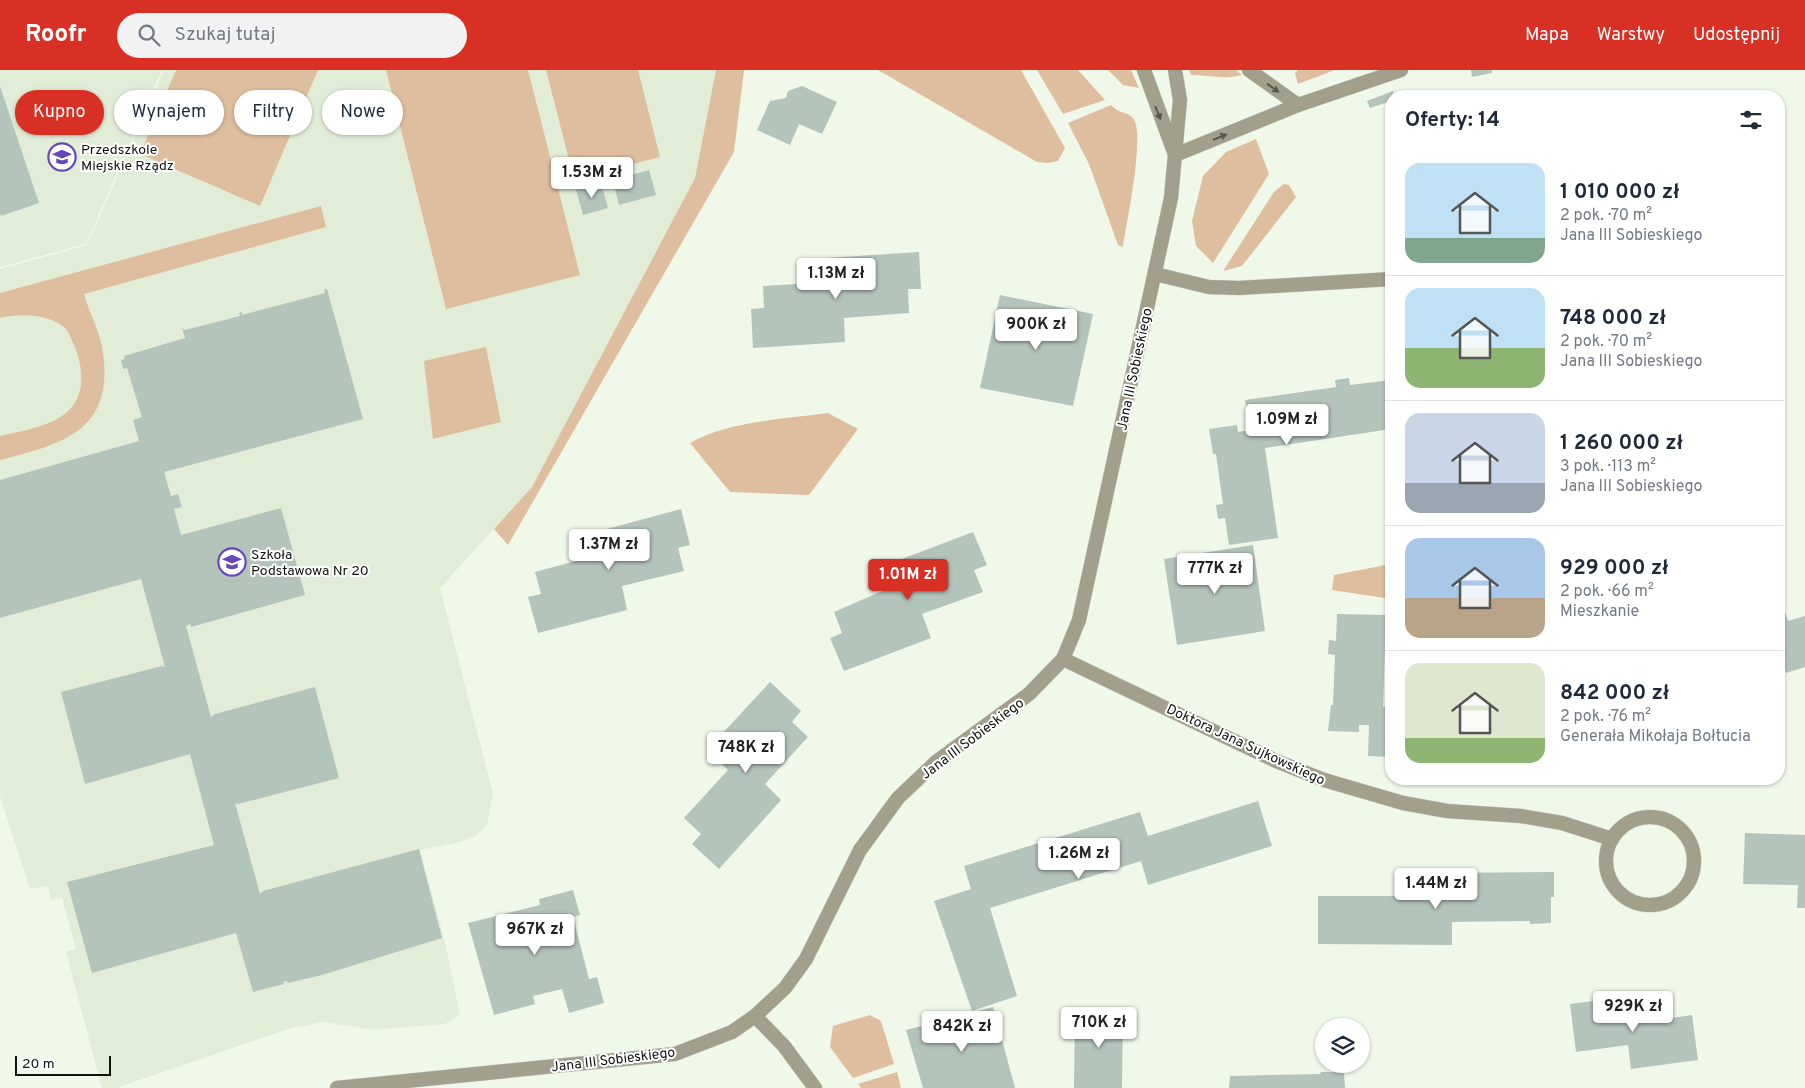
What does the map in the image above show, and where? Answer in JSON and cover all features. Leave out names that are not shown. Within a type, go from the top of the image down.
[{"type":"street","name":"Jana III Sobieskiego","points":[[1144,70],[1175,155]]},
{"type":"street","name":"Jana III Sobieskiego","points":[[337,1088],[675,1054],[732,1032],[755,1016],[785,988],[806,959],[860,850],[898,798],[936,762],[1029,694],[1063,659],[1079,620],[1171,198],[1180,100],[1175,70]]},
{"type":"street","points":[[1249,70],[1298,105]]},
{"type":"street","points":[[1175,155],[1298,105],[1401,70]]},
{"type":"street","points":[[1155,274],[1209,287],[1239,288],[1385,279]]},
{"type":"street","name":"Doktora Jana Sujkowskiego","points":[[1063,659],[1276,761],[1332,783],[1367,794],[1420,806],[1562,823],[1612,839]]},
{"type":"street","points":[[1658,818],[1673,823],[1685,834],[1693,848],[1695,863],[1691,879],[1682,892],[1669,902],[1662,904],[1638,904],[1624,897],[1613,885],[1607,870],[1606,854],[1612,839],[1620,829],[1632,821],[1658,818]]},
{"type":"street","points":[[755,1016],[784,1046],[815,1088]]},
{"type":"shaded area","name":"Przedszkole Miejskie Rządz","points":[[0,70],[162,70],[153,90],[114,90],[114,135],[134,135],[86,244],[0,267]]},
{"type":"shaded area","name":"Szkoła Podstawowa Nr 20","points":[[164,70],[716,70],[695,178],[532,487],[440,588],[493,794],[487,824],[477,835],[460,842],[420,850],[444,938],[460,1014],[445,1024],[374,1030],[323,1022],[288,1029],[116,1088],[102,1088],[66,952],[76,949],[62,898],[51,900],[48,886],[30,889],[0,796],[0,269],[87,245],[135,135],[224,135],[224,90],[155,90]]},
{"type":"shaded area","points":[[176,70],[318,70],[309,90],[234,90],[234,135],[290,135],[260,206],[140,154],[148,135],[224,135],[224,90],[167,90]]},
{"type":"shaded area","points":[[386,70],[528,70],[580,275],[446,309],[402,135],[403,90],[391,90]]},
{"type":"shaded area","points":[[546,70],[638,70],[660,157],[574,179]]},
{"type":"shaded area","points":[[716,70],[744,70],[734,152],[508,545],[494,529],[532,487],[695,178]]},
{"type":"shaded area","points":[[878,70],[1021,70],[1065,148],[1058,161],[1048,163],[1037,162]]},
{"type":"shaded area","points":[[1037,70],[1078,70],[1105,100],[1063,114]]},
{"type":"shaded area","points":[[1108,70],[1131,70],[1139,88],[1123,85]]},
{"type":"shaded area","points":[[1189,70],[1236,70],[1242,75],[1223,77],[1191,75]]},
{"type":"shaded area","points":[[1298,70],[1335,70],[1298,84],[1295,73]]},
{"type":"shaded area","points":[[1111,105],[1116,110],[1131,116],[1136,127],[1136,160],[1123,247],[1118,245],[1089,164],[1068,123]]},
{"type":"shaded area","points":[[1256,139],[1269,174],[1213,263],[1196,246],[1192,221],[1203,176],[1226,152]]},
{"type":"shaded area","points":[[1284,184],[1289,185],[1296,197],[1242,266],[1223,271],[1274,192]]},
{"type":"shaded area","points":[[321,206],[326,227],[84,294],[100,338],[103,353],[104,380],[100,401],[91,417],[78,430],[62,440],[43,448],[0,460],[0,436],[38,427],[57,419],[71,408],[79,393],[81,367],[69,334],[60,324],[52,320],[25,315],[0,318],[0,293]]},
{"type":"shaded area","points":[[486,347],[501,422],[433,439],[424,361]]},
{"type":"shaded area","points":[[828,413],[858,429],[809,495],[730,492],[690,443],[739,425]]},
{"type":"shaded area","points":[[1385,565],[1385,598],[1332,590],[1334,575]]},
{"type":"shaded area","points":[[870,1015],[881,1021],[894,1064],[853,1078],[830,1047],[833,1026]]},
{"type":"shaded area","points":[[897,1072],[901,1088],[861,1088],[858,1084]]},
{"type":"building","points":[[1471,70],[1492,70],[1492,73],[1472,77]]},
{"type":"building","points":[[0,86],[39,203],[1,216]]},
{"type":"building","points":[[802,86],[837,102],[822,134],[799,124],[790,145],[757,130],[770,101],[786,98],[788,91]]},
{"type":"building","points":[[1385,94],[1385,103],[1370,108],[1367,101]]},
{"type":"building","points":[[649,170],[656,195],[619,205],[613,180]]},
{"type":"building","points":[[601,183],[608,208],[583,215],[576,190]]},
{"type":"building","points":[[919,252],[921,289],[908,289],[909,313],[844,318],[845,342],[753,348],[751,309],[764,308],[763,286],[828,282],[826,258]]},
{"type":"building","points":[[324,289],[327,289],[363,419],[164,472],[171,496],[178,494],[182,507],[174,509],[181,535],[281,508],[305,595],[191,627],[190,624],[186,626],[211,717],[215,714],[315,687],[339,778],[238,804],[235,803],[260,894],[263,891],[419,849],[442,938],[322,975],[288,983],[287,981],[283,982],[284,984],[253,992],[236,933],[92,973],[67,882],[214,845],[190,754],[85,784],[61,692],[162,666],[165,667],[141,579],[0,618],[0,480],[139,441],[133,420],[142,417],[127,368],[123,369],[121,360],[125,359],[124,356],[185,338],[182,328],[185,330],[240,316],[239,313],[242,312],[242,315],[325,293]]},
{"type":"building","points":[[1000,295],[1093,314],[1073,406],[980,388]]},
{"type":"building","points":[[1349,378],[1350,385],[1385,381],[1385,430],[1265,448],[1278,538],[1229,545],[1225,518],[1218,519],[1216,505],[1223,504],[1216,454],[1213,454],[1209,429],[1237,425],[1238,432],[1250,430],[1245,400],[1336,387],[1335,380]]},
{"type":"building","points":[[681,509],[690,545],[678,548],[684,571],[622,586],[627,610],[538,633],[528,597],[541,594],[535,572],[598,555],[592,533]]},
{"type":"building","points":[[973,532],[987,565],[974,570],[983,592],[922,614],[931,638],[844,671],[830,638],[842,633],[834,612],[894,586],[886,565]]},
{"type":"building","points":[[1253,545],[1265,631],[1177,645],[1164,559]]},
{"type":"building","points":[[1785,612],[1788,621],[1805,616],[1805,667],[1786,673]]},
{"type":"building","points":[[1337,614],[1385,615],[1383,707],[1385,707],[1385,757],[1368,756],[1369,725],[1359,725],[1359,732],[1328,731],[1331,705],[1333,705],[1335,655],[1328,654],[1329,640],[1336,641]]},
{"type":"building","points":[[770,682],[801,711],[792,722],[808,737],[765,784],[781,800],[719,869],[692,844],[701,834],[684,818],[728,770],[707,750]]},
{"type":"building","points":[[1258,801],[1272,846],[1148,885],[1141,861],[990,908],[1017,996],[972,1011],[934,901],[971,889],[964,866],[1140,812],[1148,836]]},
{"type":"building","points":[[1745,833],[1805,835],[1805,908],[1797,908],[1798,885],[1743,884]]},
{"type":"building","points":[[1554,872],[1554,897],[1551,897],[1551,923],[1530,924],[1530,921],[1452,922],[1452,945],[1318,944],[1318,896],[1439,896],[1439,873]]},
{"type":"building","points":[[573,890],[580,915],[573,917],[589,979],[597,977],[604,1003],[569,1013],[562,989],[533,996],[535,1004],[494,1015],[468,923],[540,905],[539,899]]},
{"type":"building","points":[[1634,996],[1637,1023],[1692,1015],[1698,1060],[1631,1069],[1628,1045],[1576,1052],[1570,1004]]},
{"type":"building","points":[[993,1007],[1015,1088],[923,1088],[906,1030]]},
{"type":"building","points":[[1123,1009],[1122,1088],[1074,1088],[1075,1010]]},
{"type":"building","points":[[1344,1073],[1345,1088],[1229,1088],[1230,1076]]},
{"type":"place","name":"Przedszkole Miejskie Rządz","points":[[62,157]]},
{"type":"place","name":"Szkoła Podstawowa Nr 20","points":[[232,562]]}]
